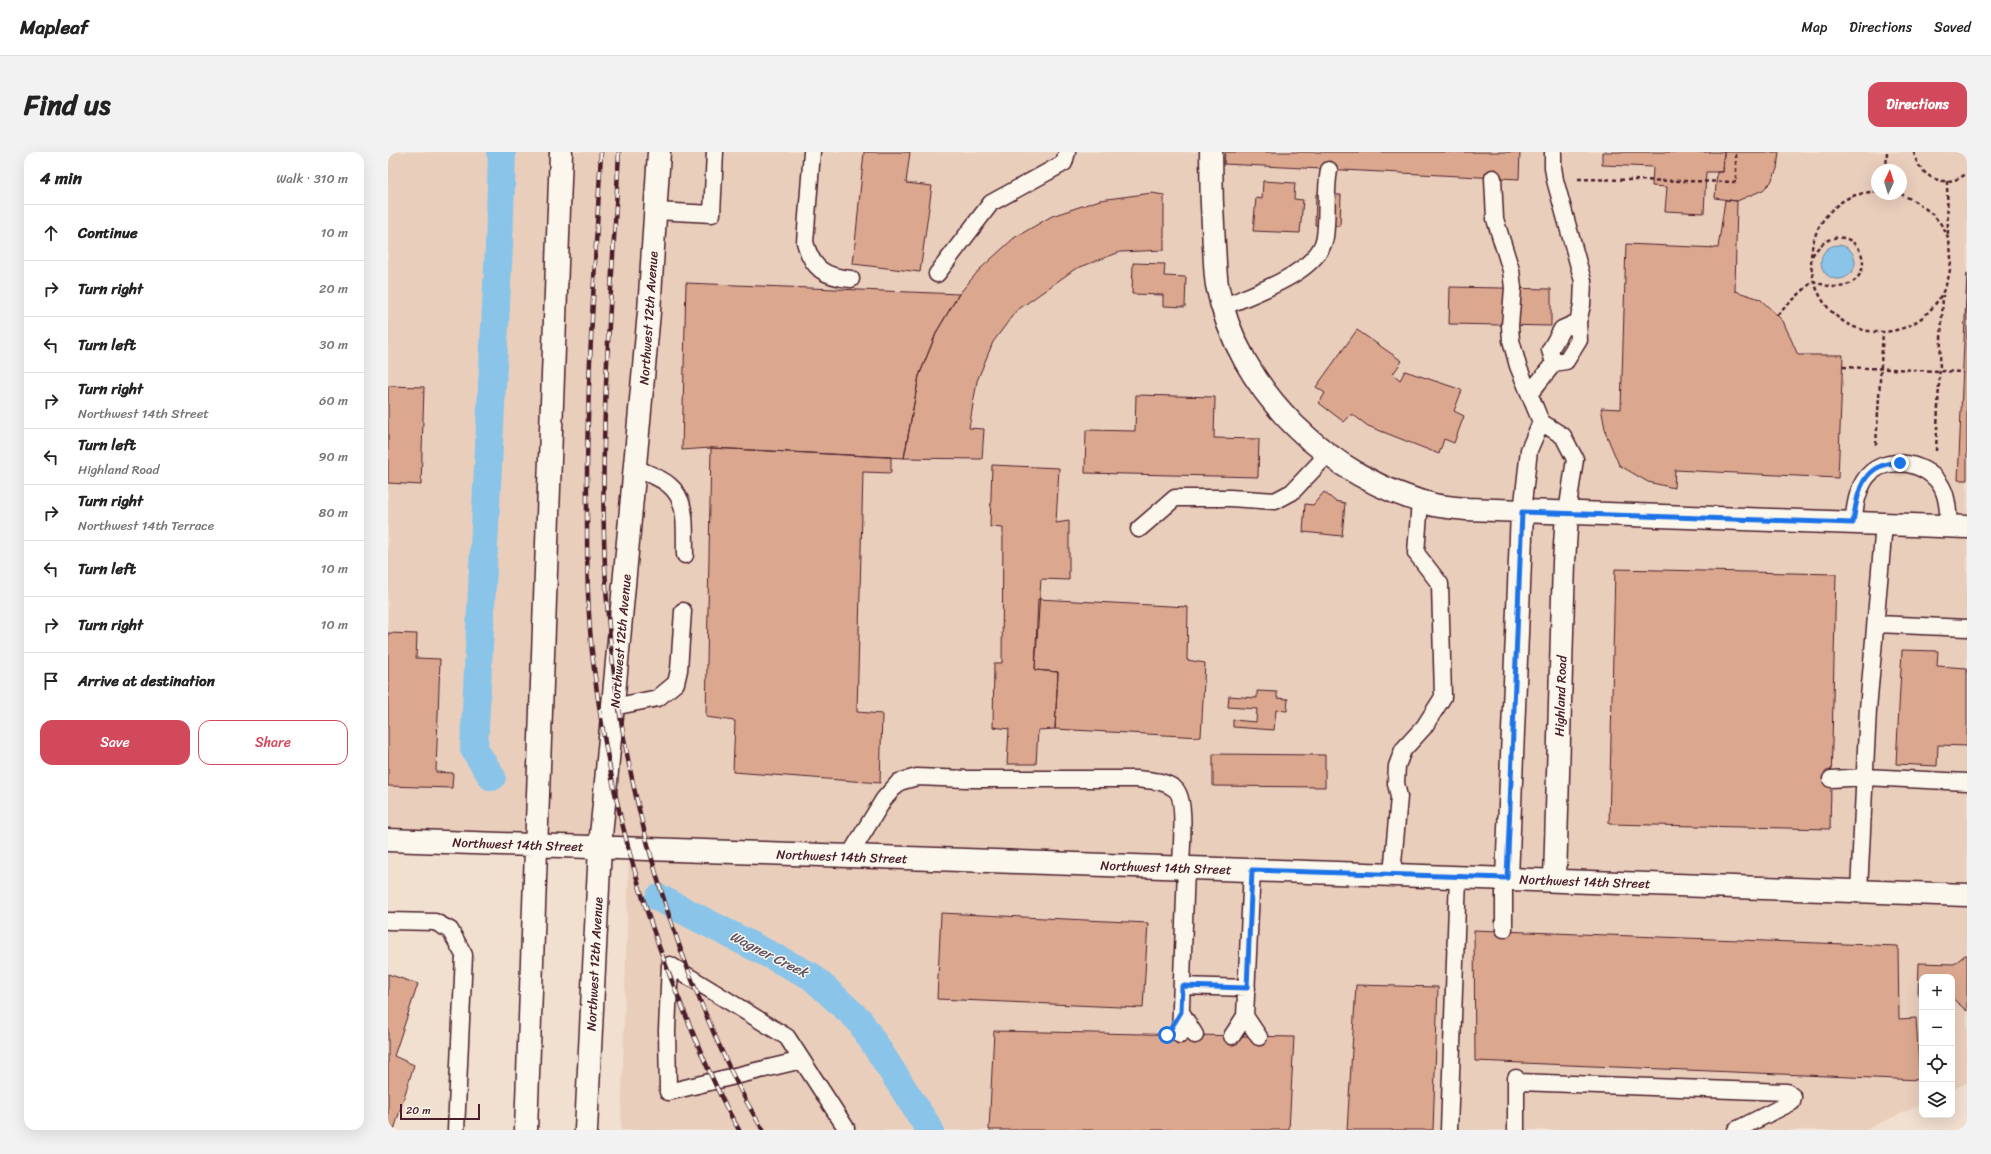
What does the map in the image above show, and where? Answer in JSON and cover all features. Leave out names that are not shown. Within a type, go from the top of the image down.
[{"type":"main road","points":[[526,1130],[561,152]]},
{"type":"main road","name":"Northwest 12th Avenue","points":[[586,1130],[600,847],[650,312],[659,152]]},
{"type":"main road","points":[[1211,152],[1211,208],[1216,270],[1223,307],[1236,343],[1266,394],[1316,446],[1370,481],[1420,501],[1435,505],[1467,509],[1958,526]]},
{"type":"main road","points":[[1506,878],[1522,512]]},
{"type":"main road","name":"Highland Road","points":[[1555,880],[1567,513]]},
{"type":"main road","name":"Northwest 14th Street","points":[[388,840],[1967,895]]},
{"type":"lane","points":[[656,211],[712,214],[716,152]]},
{"type":"lane","points":[[812,152],[805,242],[809,255],[823,272],[834,278],[851,279]]},
{"type":"lane","points":[[937,274],[991,203],[1064,163],[1067,152]]},
{"type":"lane","points":[[1530,393],[1554,363],[1550,350],[1562,329],[1578,322],[1582,305],[1583,281],[1555,180],[1552,167],[1553,152]]},
{"type":"lane","points":[[1223,307],[1294,275],[1310,264],[1320,252],[1325,239],[1329,170]]},
{"type":"lane","points":[[1493,178],[1495,219],[1511,270],[1513,288],[1510,326],[1511,340],[1518,366],[1541,422],[1563,436],[1575,459],[1567,513]]},
{"type":"lane","points":[[1522,512],[1529,450],[1541,422]]},
{"type":"lane","points":[[1139,529],[1175,498],[1230,498],[1275,501],[1292,492],[1328,454]]},
{"type":"lane","points":[[1853,523],[1857,496],[1864,481],[1872,471],[1883,465],[1900,463],[1915,466],[1929,473],[1940,484],[1958,526]]},
{"type":"lane","points":[[636,468],[668,484],[677,493],[683,508],[684,555]]},
{"type":"lane","points":[[1392,874],[1399,797],[1396,783],[1397,766],[1403,750],[1424,727],[1443,697],[1440,584],[1416,553],[1420,501]]},
{"type":"lane","points":[[1859,891],[1868,709],[1877,624],[1884,524]]},
{"type":"lane","points":[[614,707],[658,698],[676,683],[679,670],[683,611]]},
{"type":"lane","points":[[1877,624],[1967,628]]},
{"type":"lane","points":[[849,856],[884,799],[899,782],[917,777],[967,779],[1137,779],[1164,782],[1176,789],[1181,796],[1182,808],[1183,868],[1181,1035],[1181,1012]]},
{"type":"lane","points":[[1831,779],[1865,777],[1967,782]]},
{"type":"lane","points":[[1232,1036],[1246,1016],[1252,870]]},
{"type":"lane","points":[[1449,1130],[1458,877]]},
{"type":"lane","points":[[1504,929],[1506,878]]},
{"type":"lane","points":[[388,921],[435,922],[450,930],[464,955],[456,1130]]},
{"type":"lane","points":[[802,1060],[668,1092],[667,1030],[670,965],[787,1036],[802,1060],[844,1129]]},
{"type":"lane","points":[[1182,986],[1247,988]]},
{"type":"lane","points":[[1246,1016],[1259,1037]]},
{"type":"lane","points":[[1516,1130],[1516,1080],[1787,1092],[1793,1097],[1792,1102],[1736,1130]]},
{"type":"path","points":[[1571,178],[1736,182],[1736,152]]},
{"type":"path","points":[[1886,164],[1887,152]]},
{"type":"path","points":[[1914,152],[1920,169],[1928,176],[1937,180],[1947,181],[1957,179],[1967,173]]},
{"type":"path","points":[[1936,454],[1943,294],[1951,264],[1948,239],[1947,181]]},
{"type":"path","points":[[1871,192],[1851,197],[1830,212],[1815,236],[1810,258],[1813,281],[1820,298],[1838,317],[1858,328],[1883,332],[1905,327],[1928,313],[1943,294]]},
{"type":"path","points":[[1907,197],[1925,206],[1942,227],[1948,239]]},
{"type":"path","points":[[1810,258],[1824,241],[1840,237],[1850,240],[1857,246],[1863,260],[1862,269],[1857,278],[1850,284],[1837,287],[1813,281]]},
{"type":"path","points":[[1777,315],[1813,281]]},
{"type":"path","points":[[1876,449],[1883,332]]},
{"type":"path","points":[[1843,367],[1963,372]]},
{"type":"shaded area","points":[[388,152],[1967,152],[1967,1083],[1955,1089],[1955,974],[1919,974],[1919,1105],[1865,1130],[621,1130],[629,853],[388,839]]},
{"type":"water","points":[[1838,245],[1850,250],[1855,262],[1850,274],[1838,279],[1826,274],[1821,262],[1826,250]]},
{"type":"building","points":[[864,152],[910,152],[906,183],[932,186],[920,272],[853,264]]},
{"type":"building","points":[[1225,152],[1520,152],[1519,179],[1224,164]]},
{"type":"building","points":[[1602,152],[1724,152],[1723,172],[1706,172],[1704,213],[1665,211],[1667,187],[1652,186],[1653,167],[1602,165]]},
{"type":"building","points":[[1724,152],[1779,152],[1777,169],[1771,182],[1763,190],[1737,201],[1715,198],[1717,172],[1723,172]]},
{"type":"building","points":[[1263,181],[1295,183],[1294,199],[1303,200],[1300,233],[1253,231],[1256,198],[1262,199]]},
{"type":"building","points":[[1152,193],[1164,195],[1164,250],[1120,252],[1075,269],[1016,311],[993,342],[977,381],[969,428],[984,429],[982,459],[904,458],[919,376],[937,331],[959,294],[980,269],[1014,238],[1052,216],[1100,200]]},
{"type":"building","points":[[1316,194],[1341,195],[1340,226],[1315,225]]},
{"type":"building","points":[[1725,200],[1737,201],[1735,291],[1760,299],[1783,321],[1798,355],[1843,355],[1838,478],[1675,470],[1674,488],[1648,482],[1619,465],[1606,434],[1601,408],[1621,409],[1626,244],[1718,248]]},
{"type":"building","points":[[1133,263],[1165,264],[1164,276],[1186,277],[1185,307],[1163,306],[1163,295],[1132,294]]},
{"type":"building","points":[[1967,273],[1967,480],[1958,480]]},
{"type":"building","points":[[686,283],[959,294],[937,331],[919,376],[904,458],[711,448],[682,450]]},
{"type":"building","points":[[1450,287],[1551,289],[1551,326],[1449,324]]},
{"type":"building","points":[[1357,330],[1402,361],[1393,374],[1400,380],[1405,371],[1462,390],[1454,411],[1464,416],[1454,443],[1444,439],[1439,454],[1368,426],[1352,414],[1344,422],[1319,403],[1325,393],[1316,387]]},
{"type":"building","points":[[388,386],[424,387],[421,485],[388,483]]},
{"type":"building","points":[[1136,395],[1215,397],[1214,438],[1259,439],[1258,477],[1085,473],[1086,430],[1135,431]]},
{"type":"building","points":[[711,448],[891,457],[891,473],[863,472],[857,712],[882,714],[880,783],[733,772],[735,721],[706,717]]},
{"type":"building","points":[[992,465],[1059,468],[1056,523],[1069,521],[1069,580],[1041,579],[1035,670],[1058,672],[1055,729],[1038,730],[1036,764],[1007,764],[1009,729],[993,727],[994,663],[1002,663],[1003,528],[990,527]]},
{"type":"building","points":[[1324,492],[1335,501],[1345,503],[1342,536],[1303,532],[1305,504],[1313,505]]},
{"type":"building","points":[[1615,569],[1836,574],[1830,829],[1609,824]]},
{"type":"building","points":[[1038,599],[1188,607],[1187,660],[1205,663],[1201,737],[1055,729],[1058,672],[1035,670]]},
{"type":"building","points":[[388,633],[417,634],[416,658],[440,659],[436,772],[453,773],[452,788],[388,786]]},
{"type":"building","points":[[1902,650],[1938,651],[1937,666],[1967,668],[1967,746],[1938,745],[1937,766],[1896,764]]},
{"type":"building","points":[[1257,691],[1277,692],[1277,698],[1288,699],[1287,711],[1276,710],[1274,730],[1233,727],[1233,720],[1256,722],[1257,709],[1228,707],[1229,696],[1257,698]]},
{"type":"building","points":[[1213,754],[1325,755],[1325,787],[1213,786]]},
{"type":"building","points":[[941,913],[1148,923],[1143,1008],[937,999]]},
{"type":"building","points":[[1474,930],[1898,946],[1899,1019],[1916,1018],[1919,1080],[1475,1061]]},
{"type":"building","points":[[1967,955],[1967,1011],[1955,1001],[1955,974],[1919,974],[1918,995],[1919,963],[1954,964]]},
{"type":"building","points":[[388,974],[418,984],[394,1056],[414,1065],[394,1130],[388,1130]]},
{"type":"building","points":[[1356,985],[1438,987],[1433,1130],[1347,1130]]},
{"type":"building","points":[[994,1031],[1294,1037],[1289,1130],[989,1130]]},
{"type":"waterway","points":[[492,777],[474,749],[499,245],[502,155],[500,152]]},
{"type":"waterway","name":"Wagner Creek","points":[[659,898],[811,976],[859,1020],[930,1130]]},
{"type":"railway","points":[[601,152],[591,331],[587,465],[588,604],[593,661],[599,705],[615,793],[637,880],[666,964],[701,1053],[715,1085],[739,1130]]},
{"type":"railway","points":[[619,152],[607,359],[604,515],[605,566],[609,622],[623,733],[634,788],[648,843],[663,897],[681,950],[701,1003],[722,1052],[737,1084],[763,1130]]},
{"type":"route","points":[[1167,1035],[1181,1012],[1182,986],[1247,988],[1252,870],[1507,878],[1522,512],[1853,523],[1857,496],[1864,481],[1872,471],[1883,465],[1900,463]]}]
